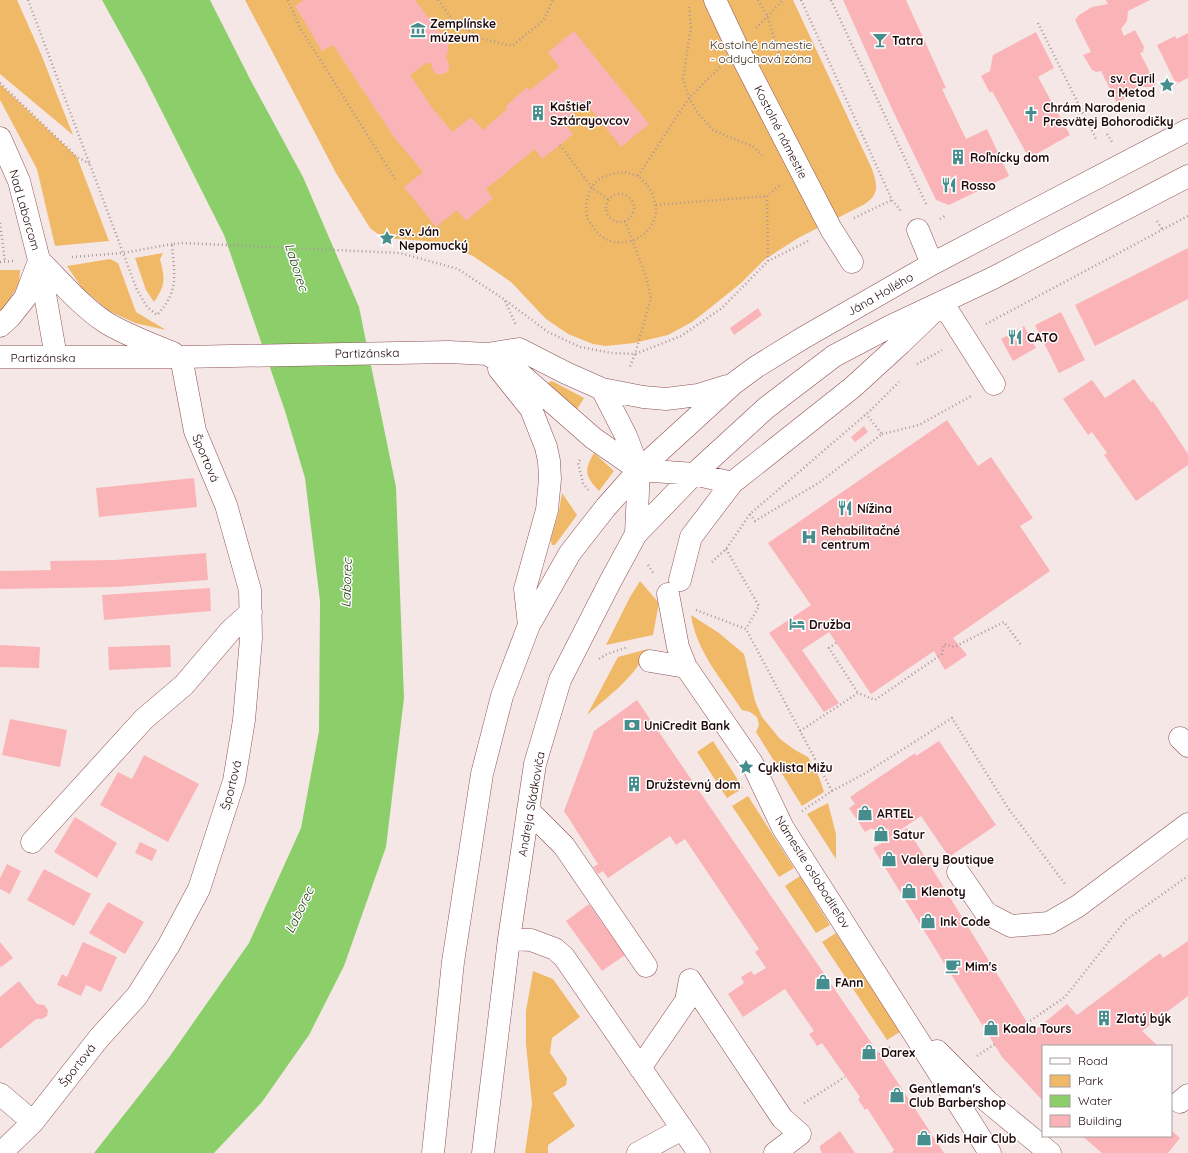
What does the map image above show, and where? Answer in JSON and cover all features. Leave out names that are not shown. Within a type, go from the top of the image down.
[{"type":"street","name":"Kostolné námestie","points":[[715,0],[738,49],[798,166],[831,229],[852,262]]},
{"type":"street","name":"Jána Hollého","points":[[599,501],[639,470],[733,384],[756,367],[802,338],[932,264],[1188,130]]},
{"type":"street","name":"Nad Laborcom","points":[[0,138],[19,181],[39,260],[56,357]]},
{"type":"street","points":[[694,474],[766,408],[834,356],[889,327],[993,278],[1188,176]]},
{"type":"street","points":[[918,230],[932,264]]},
{"type":"street","name":"Nad Laborcom","points":[[0,326],[10,317],[25,298],[39,260]]},
{"type":"street","name":"Nad Laborcom","points":[[39,260],[78,300],[105,322],[181,356]]},
{"type":"street","points":[[942,302],[994,384]]},
{"type":"street","points":[[674,587],[690,537],[732,483],[853,387],[900,344],[942,302]]},
{"type":"street","points":[[529,626],[525,589],[547,510],[550,479],[549,461],[546,447],[531,410],[487,354],[519,349],[566,373],[602,389],[643,397],[666,399],[698,395],[733,384]]},
{"type":"street","name":"Partizánska","points":[[0,357],[449,352],[487,354],[518,372],[593,438],[639,470]]},
{"type":"street","name":"Športová","points":[[1,1153],[33,1122],[99,1038],[137,996],[169,945],[199,889],[234,782],[244,720],[251,639],[250,590],[226,505],[195,431],[181,356]]},
{"type":"street","points":[[602,389],[626,436],[639,470],[636,534]]},
{"type":"street","points":[[639,470],[694,474],[732,483]]},
{"type":"street","name":"Andreja Sládkoviča","points":[[483,1153],[509,938],[535,764],[560,680],[636,534],[694,474]]},
{"type":"street","points":[[433,1153],[453,962],[482,774],[502,696],[529,626],[599,501]]},
{"type":"street","name":"Námestie osloboditeľov","points":[[674,587],[678,647],[686,667],[752,763],[783,828],[990,1153]]},
{"type":"street","points":[[32,842],[144,719],[184,685],[230,631],[251,612]]},
{"type":"street","points":[[650,661],[686,667]]},
{"type":"street","points":[[528,810],[564,846],[646,966]]},
{"type":"street","points":[[958,872],[986,913],[1011,926],[1049,923],[1080,904],[1188,824]]},
{"type":"street","points":[[509,938],[531,940],[555,949],[564,958],[699,1153]]},
{"type":"street","points":[[640,1068],[686,1001],[690,980],[782,1118],[800,1134],[775,1153]]},
{"type":"street","name":"Námestie osloboditeľov","points":[[903,1015],[955,1071],[986,1101],[1050,1153]]},
{"type":"street","points":[[0,1094],[33,1122]]},
{"type":"street","points":[[638,1153],[682,1129]]},
{"type":"path","points":[[28,0],[137,290],[147,307],[157,315],[171,296],[175,280],[172,244]]},
{"type":"path","points":[[288,0],[299,26],[395,179]]},
{"type":"path","points":[[438,0],[453,20],[480,38],[512,46],[544,20],[553,0]]},
{"type":"path","points":[[688,0],[691,27],[683,79],[689,98],[697,112],[713,130],[754,146],[768,162]]},
{"type":"path","points":[[758,0],[768,15],[781,60]]},
{"type":"path","points":[[638,176],[689,98],[784,0]]},
{"type":"path","points":[[800,0],[892,200]]},
{"type":"path","points":[[831,0],[928,207]]},
{"type":"path","points":[[1038,23],[1096,139]]},
{"type":"path","points":[[0,84],[77,157],[90,164]]},
{"type":"path","points":[[560,145],[592,188],[609,200]]},
{"type":"path","points":[[656,205],[767,196],[798,166]]},
{"type":"path","points":[[625,172],[638,176],[652,192],[656,205],[652,225],[644,234],[632,241],[622,244],[603,238],[595,231],[588,219],[586,208],[588,195],[596,181],[610,174],[625,172]]},
{"type":"path","points":[[776,180],[778,186]]},
{"type":"path","points":[[618,195],[623,195],[631,199],[633,203],[634,212],[632,216],[625,221],[616,221],[609,216],[607,203],[609,200],[618,195]]},
{"type":"path","points":[[767,196],[768,261]]},
{"type":"path","points":[[914,367],[964,337],[1188,216]]},
{"type":"path","points":[[625,221],[646,277],[651,298],[635,354]]},
{"type":"path","points":[[0,223],[5,262]]},
{"type":"path","points":[[123,253],[183,243],[400,253],[458,269],[505,300],[548,332],[580,347],[611,353],[635,354],[680,336],[722,308],[768,261],[810,240]]},
{"type":"path","points":[[505,300],[516,325],[516,330]]},
{"type":"path","points":[[832,791],[746,629],[681,605],[674,587],[691,580],[726,549],[750,514],[866,414],[902,378]]},
{"type":"path","points":[[750,514],[755,521],[820,482],[882,434],[919,425],[994,384]]},
{"type":"path","points":[[866,414],[882,434]]},
{"type":"path","points":[[581,458],[578,463],[582,483],[599,501]]},
{"type":"path","points":[[726,549],[758,606],[746,629]]},
{"type":"path","points":[[836,643],[829,648],[858,693],[875,700],[942,654],[944,644],[954,647],[1004,622],[1021,645]]},
{"type":"path","points":[[800,731],[858,693]]},
{"type":"path","points":[[783,828],[799,813],[832,791],[864,774],[952,718],[1008,808],[1080,904]]},
{"type":"path","points":[[1027,1023],[1065,997],[1126,920],[1188,876]]},
{"type":"path","points":[[782,1118],[845,1076]]},
{"type":"green space","points":[[0,0],[17,0],[41,54],[73,135],[0,74]]},
{"type":"green space","name":"Zemplínske múzeum","points":[[245,0],[793,0],[872,169],[876,184],[875,192],[870,200],[865,204],[798,238],[764,260],[741,283],[710,308],[692,322],[668,335],[634,343],[606,346],[593,344],[568,334],[546,319],[511,282],[473,256],[450,246],[425,241],[383,238],[370,228],[336,173]]},
{"type":"green space","points":[[0,84],[77,157],[109,241],[55,246],[37,169],[0,100]]},
{"type":"green space","points":[[163,253],[160,259],[163,271],[163,281],[161,291],[154,302],[146,290],[135,258]]},
{"type":"green space","points":[[110,259],[118,263],[136,312],[166,330],[135,323],[109,311],[82,288],[67,266]]},
{"type":"green space","points":[[0,270],[20,270],[19,285],[0,313]]},
{"type":"green space","points":[[552,381],[584,398],[576,411],[548,385],[549,382]]},
{"type":"green space","points":[[594,453],[614,471],[599,491],[591,482],[587,469]]},
{"type":"green space","points":[[562,493],[577,515],[555,545],[552,545],[551,538],[559,511]]},
{"type":"green space","points":[[640,581],[658,602],[653,635],[606,645],[630,597]]},
{"type":"green space","points":[[691,615],[719,633],[744,654],[755,701],[762,717],[780,739],[808,757],[819,777],[824,792],[802,806],[756,732],[759,725],[757,717],[750,712],[742,710],[704,653],[698,641]]},
{"type":"green space","points":[[648,649],[636,669],[629,677],[587,715],[618,657]]},
{"type":"green space","points":[[713,741],[743,788],[727,798],[697,752]]},
{"type":"green space","points":[[748,796],[794,868],[779,877],[732,806]]},
{"type":"green space","points":[[828,803],[836,834],[836,859],[807,814]]},
{"type":"green space","points":[[800,876],[830,925],[816,933],[785,886]]},
{"type":"green space","points":[[836,933],[900,1032],[887,1040],[822,942]]},
{"type":"green space","points":[[533,971],[553,979],[580,1017],[552,1038],[550,1053],[567,1078],[566,1085],[553,1093],[575,1126],[548,1145],[548,1153],[525,1153],[532,1104],[526,1044],[526,1011]]},
{"type":"water","name":"Laborec","points":[[102,0],[210,0],[251,81],[303,177],[359,307],[396,487],[404,698],[386,847],[344,966],[309,1035],[262,1102],[214,1153],[94,1153],[170,1056],[249,943],[301,828],[319,731],[320,601],[305,478],[285,411],[224,235],[145,78]]},
{"type":"building","name":"Kaštieľ Sztárayovcov","points":[[304,0],[415,0],[448,42],[446,58],[449,64],[449,69],[446,73],[439,75],[434,72],[432,63],[425,64],[410,75],[431,106],[452,132],[471,117],[483,130],[507,109],[505,107],[527,87],[530,90],[559,67],[548,52],[574,31],[649,124],[621,147],[586,103],[563,121],[573,134],[560,145],[542,159],[535,149],[486,189],[493,198],[466,221],[457,210],[436,227],[404,187],[423,172],[394,137],[333,45],[322,51],[295,6]]},
{"type":"building","points":[[843,0],[906,0],[946,88],[942,89],[966,139],[987,129],[1009,176],[949,205],[936,200],[893,111]]},
{"type":"building","points":[[1106,0],[1150,0],[1128,11],[1127,21],[1121,29],[1124,36],[1135,30],[1144,47],[1143,52],[1140,53],[1156,84],[1151,87],[1138,87],[1132,90],[1124,99],[1117,103],[1101,71],[1096,72],[1092,70],[1083,55],[1091,52],[1075,20],[1079,15],[1092,7],[1108,4]]},
{"type":"building","name":"Chrám Narodenia Presvätej Bohorodičky","points":[[1036,32],[1054,68],[1038,77],[1070,135],[1029,158],[992,91],[990,93],[981,76],[990,71],[993,55]]},
{"type":"building","points":[[1188,33],[1188,78],[1176,84],[1157,45],[1175,36],[1176,39]]},
{"type":"building","points":[[1188,248],[1188,299],[1095,346],[1075,305]]},
{"type":"building","points":[[758,308],[762,315],[734,335],[730,328]]},
{"type":"building","points":[[1061,312],[1085,360],[1059,373],[1035,325]]},
{"type":"building","points":[[1024,326],[1036,348],[1013,361],[1001,339]]},
{"type":"building","points":[[1134,379],[1151,402],[1153,401],[1188,454],[1188,465],[1136,501],[1104,455],[1107,453],[1092,432],[1088,435],[1063,399],[1092,380],[1105,398]]},
{"type":"building","points":[[947,420],[978,466],[991,457],[1033,518],[1020,526],[1050,571],[953,638],[967,655],[945,670],[934,651],[871,694],[829,632],[802,650],[839,703],[824,712],[769,633],[811,605],[768,543]]},
{"type":"building","points":[[864,426],[868,432],[855,442],[851,437]]},
{"type":"building","points":[[194,478],[197,507],[99,517],[96,488]]},
{"type":"building","points":[[206,553],[208,580],[116,587],[0,589],[0,571],[51,570],[50,561],[114,560]]},
{"type":"building","points":[[210,588],[211,611],[104,620],[102,595]]},
{"type":"building","points":[[0,645],[40,647],[39,668],[0,667]]},
{"type":"building","points":[[170,645],[171,667],[109,670],[108,647]]},
{"type":"building","points":[[637,700],[879,1054],[944,1153],[891,1153],[894,1150],[867,1108],[865,1110],[861,1104],[858,1099],[860,1097],[822,1043],[817,1046],[809,1034],[814,1031],[785,989],[743,1017],[728,994],[744,983],[741,977],[751,971],[754,975],[766,968],[755,952],[759,949],[685,839],[676,845],[670,836],[608,878],[603,871],[598,874],[593,867],[598,864],[564,811],[594,731]]},
{"type":"building","points":[[10,719],[67,730],[60,767],[2,755]]},
{"type":"building","points":[[939,741],[996,825],[949,857],[921,816],[881,843],[872,828],[865,832],[849,808],[855,804],[850,797],[915,753],[916,756]]},
{"type":"building","points":[[144,755],[199,784],[168,842],[100,805],[118,772],[132,779]]},
{"type":"building","points":[[75,817],[117,843],[97,878],[54,852]]},
{"type":"building","points":[[907,828],[1033,1032],[1067,1004],[1077,1015],[1160,953],[1163,958],[1188,941],[1188,996],[1142,1031],[1157,1045],[1042,1045],[1042,1100],[1002,1057],[873,848]]},
{"type":"building","points":[[140,842],[157,850],[152,861],[135,853]]},
{"type":"building","points":[[7,864],[21,871],[10,894],[0,889],[0,878]]},
{"type":"building","points":[[44,869],[91,894],[74,926],[27,900]]},
{"type":"building","points":[[108,902],[144,922],[125,954],[89,933]]},
{"type":"building","points":[[589,904],[625,955],[602,971],[566,921]]},
{"type":"building","points":[[0,942],[13,958],[1,967],[0,966]]},
{"type":"building","points":[[83,942],[117,957],[101,992],[86,985],[81,996],[57,985],[62,974],[67,977]]},
{"type":"building","points":[[19,981],[37,1004],[44,1005],[48,1010],[47,1016],[42,1019],[36,1019],[0,1049],[0,997]]},
{"type":"building","points":[[840,1131],[855,1153],[822,1153],[820,1146]]},
{"type":"building","points":[[1172,1131],[1180,1138],[1168,1153],[1102,1153],[1083,1137],[1172,1137]]},
{"type":"place","name":"Zemplínske múzeum","points":[[418,30]]},
{"type":"place","name":"Tatra","points":[[880,40]]},
{"type":"place","name":"sv. Cyril a Metod","points":[[1167,85]]},
{"type":"place","name":"Kaštieľ Sztárayovcov","points":[[538,113]]},
{"type":"place","name":"Chrám Narodenia Presvätej Bohorodičky","points":[[1031,114]]},
{"type":"place","name":"Roľnícky dom","points":[[958,157]]},
{"type":"place","name":"Rosso","points":[[949,185]]},
{"type":"place","name":"sv. Ján Nepomucký","points":[[387,238]]},
{"type":"place","name":"CATO","points":[[1015,337]]},
{"type":"place","name":"Nížina","points":[[845,508]]},
{"type":"place","name":"Rehabilitačné centrum","points":[[809,537]]},
{"type":"place","name":"Družba","points":[[797,624]]},
{"type":"place","name":"UniCredit Bank","points":[[632,725]]},
{"type":"place","name":"Cyklista Mižu","points":[[746,767]]},
{"type":"place","name":"Družstevný dom","points":[[634,784]]},
{"type":"place","name":"ARTEL","points":[[865,813]]},
{"type":"place","name":"Satur","points":[[881,834]]},
{"type":"place","name":"Valery Boutique","points":[[889,859]]},
{"type":"place","name":"Klenoty","points":[[909,891]]},
{"type":"place","name":"Ink Code","points":[[928,921]]},
{"type":"place","name":"Mim's","points":[[953,966]]},
{"type":"place","name":"FAnn","points":[[823,982]]},
{"type":"place","name":"Zlatý býk","points":[[1104,1018]]},
{"type":"place","name":"Koala Tours","points":[[991,1028]]},
{"type":"place","name":"Darex","points":[[869,1052]]},
{"type":"place","name":"Gentleman's Club Barbershop","points":[[897,1095]]},
{"type":"place","name":"Kids Hair Club","points":[[924,1138]]},
{"type":"park label","name":"Kostolné námestie - oddychová zóna","points":[[761,51]]}]
